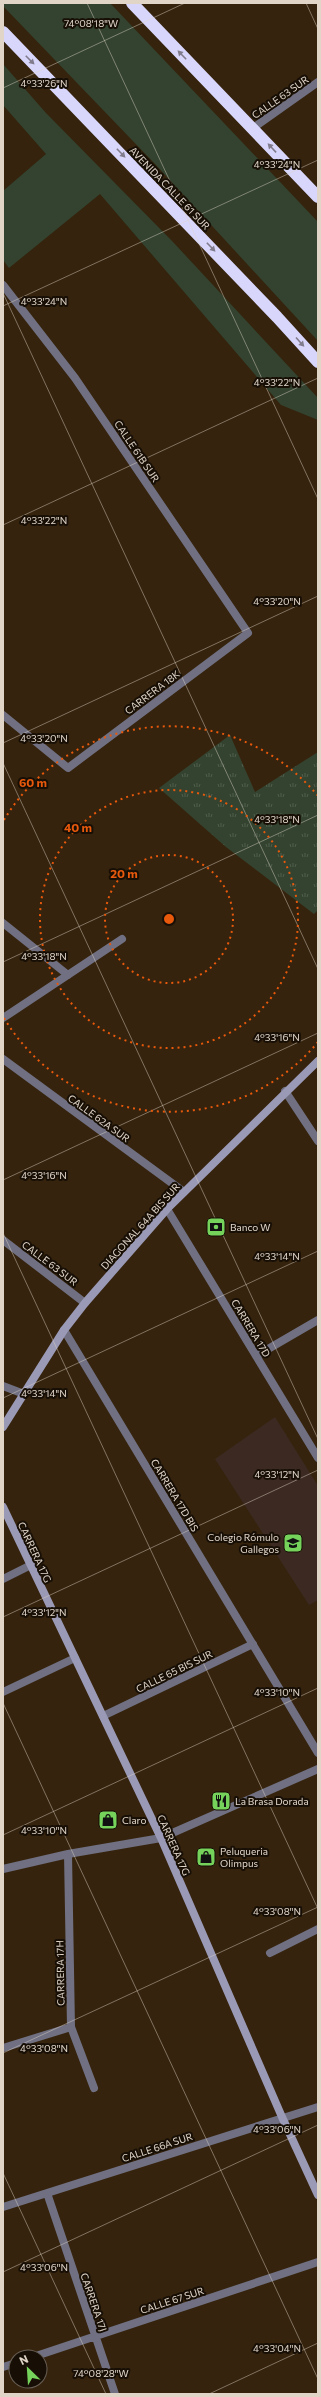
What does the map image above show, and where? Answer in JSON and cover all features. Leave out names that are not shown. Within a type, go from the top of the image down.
[{"type":"highway","points":[[134,4],[318,197]]},
{"type":"highway","name":"AVENIDA CALLE 61 SUR","points":[[3,32],[277,317],[318,362]]},
{"type":"street","name":"CALLE 63 SUR","points":[[253,128],[318,82]]},
{"type":"street","name":"CALLE 61B SUR","points":[[3,285],[75,378],[248,633]]},
{"type":"street","name":"CARRERA 18K","points":[[3,715],[68,768],[248,633]]},
{"type":"street","points":[[3,923],[68,975]]},
{"type":"street","points":[[3,1018],[122,939]]},
{"type":"street","name":"CALLE 62A SUR","points":[[3,1059],[184,1192]]},
{"type":"street","name":"DIAGONAL 64A BIS SUR","points":[[3,1427],[64,1330],[85,1303],[167,1209],[318,1060]]},
{"type":"street","points":[[285,1091],[318,1141]]},
{"type":"street","name":"CARRERA 17D","points":[[167,1209],[318,1458]]},
{"type":"street","name":"CALLE 63 SUR","points":[[3,1240],[85,1303]]},
{"type":"street","points":[[256,1356],[318,1320]]},
{"type":"street","name":"CARRERA 17D BIS","points":[[64,1330],[318,1753]]},
{"type":"street","points":[[3,1386],[24,1394]]},
{"type":"street","name":"CARRERA 17G","points":[[3,1506],[161,1838],[282,2118],[318,2195]]},
{"type":"street","points":[[3,1579],[31,1565]]},
{"type":"street","name":"CALLE 65 BIS SUR","points":[[103,1716],[253,1644]]},
{"type":"street","points":[[3,1692],[75,1658]]},
{"type":"street","points":[[3,1869],[68,1854],[161,1838],[318,1769]]},
{"type":"street","name":"CARRERA 17H","points":[[68,1854],[71,2027],[94,2088]]},
{"type":"street","points":[[270,1953],[318,1929]]},
{"type":"street","points":[[3,2048],[71,2027]]},
{"type":"street","name":"CALLE 66A SUR","points":[[3,2207],[318,2107]]},
{"type":"street","name":"CARRERA 17J","points":[[47,2193],[115,2394]]},
{"type":"street","name":"CALLE 67 SUR","points":[[48,2352],[318,2262]]},
{"type":"shaded area","name":"Colegio Rómulo Gallegos","points":[[275,1417],[318,1486],[318,1600],[309,1605],[215,1459]]},
{"type":"green space","points":[[3,3],[110,3],[318,222],[318,341],[155,164],[3,6]]},
{"type":"green space","points":[[3,64],[46,113],[173,242],[318,398],[318,420],[281,405],[100,194],[9,268],[3,260],[3,191],[46,154],[3,105]]},
{"type":"green space","points":[[230,735],[255,792],[318,752],[318,910],[314,914],[226,847],[159,788]]},
{"type":"place","name":"Banco W","points":[[216,1227]]},
{"type":"place","name":"Colegio Rómulo Gallegos","points":[[293,1543]]},
{"type":"place","name":"La Brasa Dorada","points":[[221,1801]]},
{"type":"place","name":"Claro","points":[[108,1820]]},
{"type":"place","name":"Peluqueria Olimpus","points":[[206,1857]]}]
